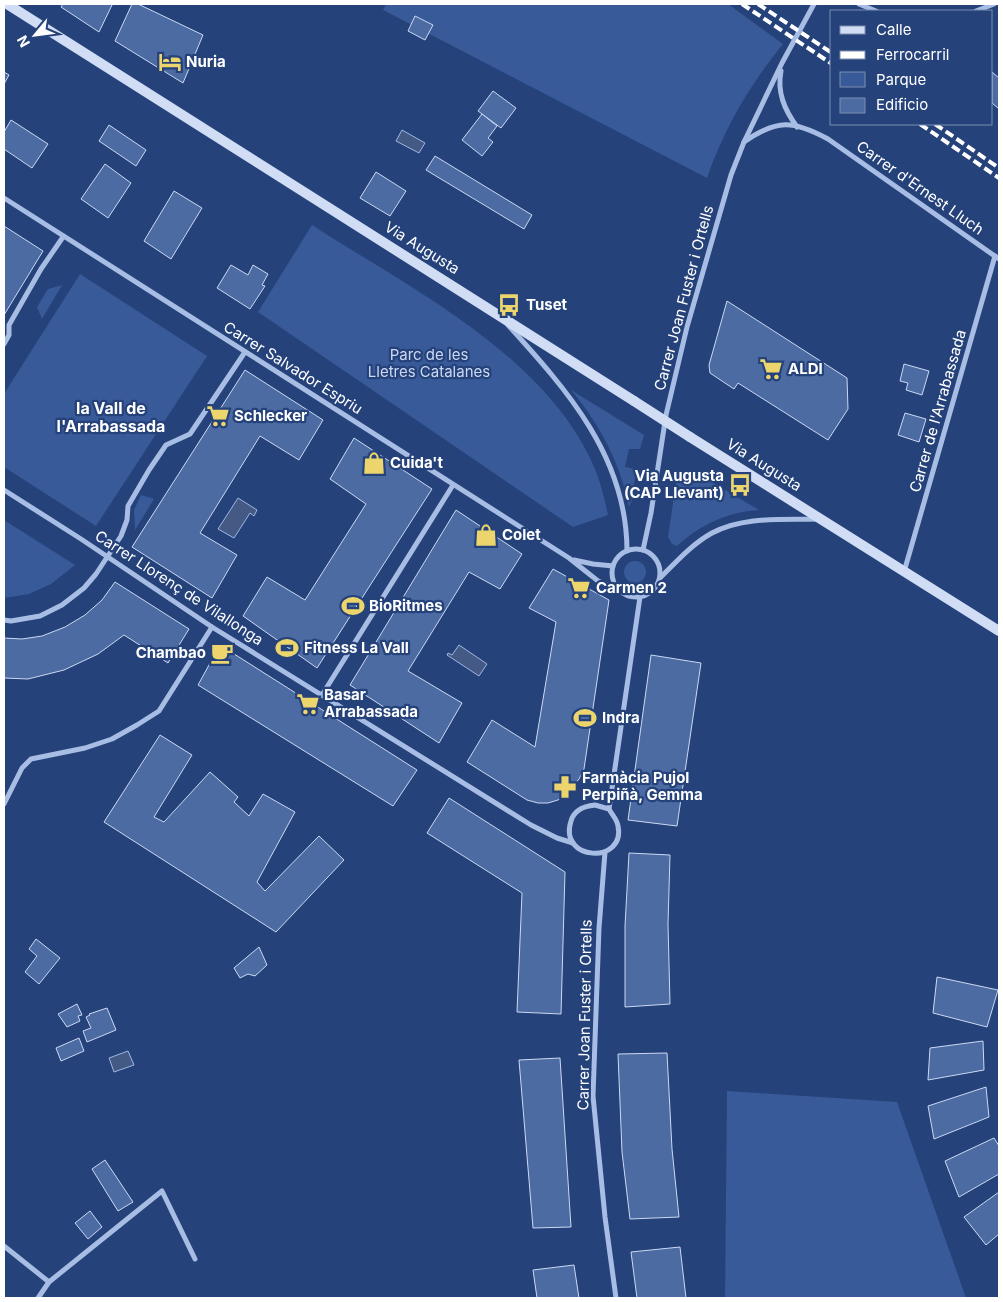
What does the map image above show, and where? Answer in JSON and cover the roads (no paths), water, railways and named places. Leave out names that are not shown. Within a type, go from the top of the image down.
[{"type":"main road","name":"Via Augusta","points":[[7,4],[999,631]]},
{"type":"street","name":"Carrer Joan Fuster i Ortells","points":[[643,550],[651,513],[666,415],[686,327],[731,175],[744,142],[782,63],[814,4]]},
{"type":"street","points":[[859,4],[874,10]]},
{"type":"street","points":[[979,10],[994,4]]},
{"type":"street","name":"Carrer Joan Fuster i Ortells","points":[[782,63],[780,91],[783,104],[797,127]]},
{"type":"street","name":"Carrer d'Ernest Lluch","points":[[744,142],[760,130],[783,124],[810,129],[828,139],[997,257]]},
{"type":"street","name":"Carrer Salvador Espriu","points":[[4,198],[569,558],[598,581],[619,590]]},
{"type":"street","points":[[4,344],[9,336],[9,325],[41,269],[63,237]]},
{"type":"street","name":"Carrer de l'Arrabassada","points":[[904,572],[997,257]]},
{"type":"street","points":[[500,317],[539,360],[576,406],[598,440],[618,486],[624,519],[626,551]]},
{"type":"street","points":[[4,620],[11,621],[40,616],[62,605],[84,588],[96,574],[121,536],[127,520],[128,506],[166,445],[190,434],[245,352]]},
{"type":"street","points":[[322,695],[453,485]]},
{"type":"street","name":"Carrer Llorenç de Vilallonga","points":[[4,490],[212,627],[531,825],[557,838],[573,843]]},
{"type":"street","points":[[660,578],[696,544],[723,528],[747,522],[820,519]]},
{"type":"street","points":[[630,549],[643,550],[655,558],[660,568],[660,578],[657,586],[651,592],[640,597],[631,597],[619,590],[614,584],[613,566],[616,559],[626,551],[630,549]]},
{"type":"street","name":"Carrer Salvador Espriu","points":[[569,558],[592,564],[613,566]]},
{"type":"street","points":[[609,809],[640,597]]},
{"type":"street","points":[[4,804],[22,768],[31,759],[85,748],[112,739],[159,711],[212,627]]},
{"type":"street","points":[[595,805],[609,809],[616,819],[618,832],[612,847],[605,852],[596,854],[588,854],[579,849],[573,843],[570,835],[570,822],[578,810],[595,805]]},
{"type":"street","name":"Carrer Joan Fuster i Ortells","points":[[605,852],[599,928],[594,1096],[605,1217],[616,1298]]},
{"type":"street","points":[[38,1298],[50,1282],[162,1191],[195,1259]]},
{"type":"street","points":[[4,1246],[50,1282]]},
{"type":"railway","points":[[742,4],[830,63]]},
{"type":"railway","points":[[758,4],[830,52]]},
{"type":"railway","points":[[921,125],[999,178]]},
{"type":"railway","points":[[936,125],[999,168]]},
{"type":"place","name":"Nuria","points":[[170,62]]},
{"type":"place","name":"Tuset","points":[[509,305]]},
{"type":"place","name":"ALDI","points":[[771,369]]},
{"type":"place","name":"Schlecker","points":[[218,416]]},
{"type":"place","name":"Cuida't","points":[[374,463]]},
{"type":"place","name":"Via Augusta (CAP Llevant)","points":[[740,485]]},
{"type":"place","name":"Colet","points":[[486,535]]},
{"type":"place","name":"Carmen 2","points":[[579,588]]},
{"type":"place","name":"BioRitmes","points":[[353,606]]},
{"type":"place","name":"Fitness La Vall","points":[[287,648]]},
{"type":"place","name":"Chambao","points":[[222,653]]},
{"type":"place","name":"Basar Arrabassada","points":[[308,704]]},
{"type":"place","name":"Indra","points":[[585,718]]},
{"type":"place","name":"Farmàcia Pujol Perpiñà, Gemma","points":[[565,787]]},
{"type":"district","name":"la Vall de l'Arrabassada","points":[[111,417]]},
{"type":"park label","name":"Parc de les Lletres Catalanes","points":[[429,364]]}]
